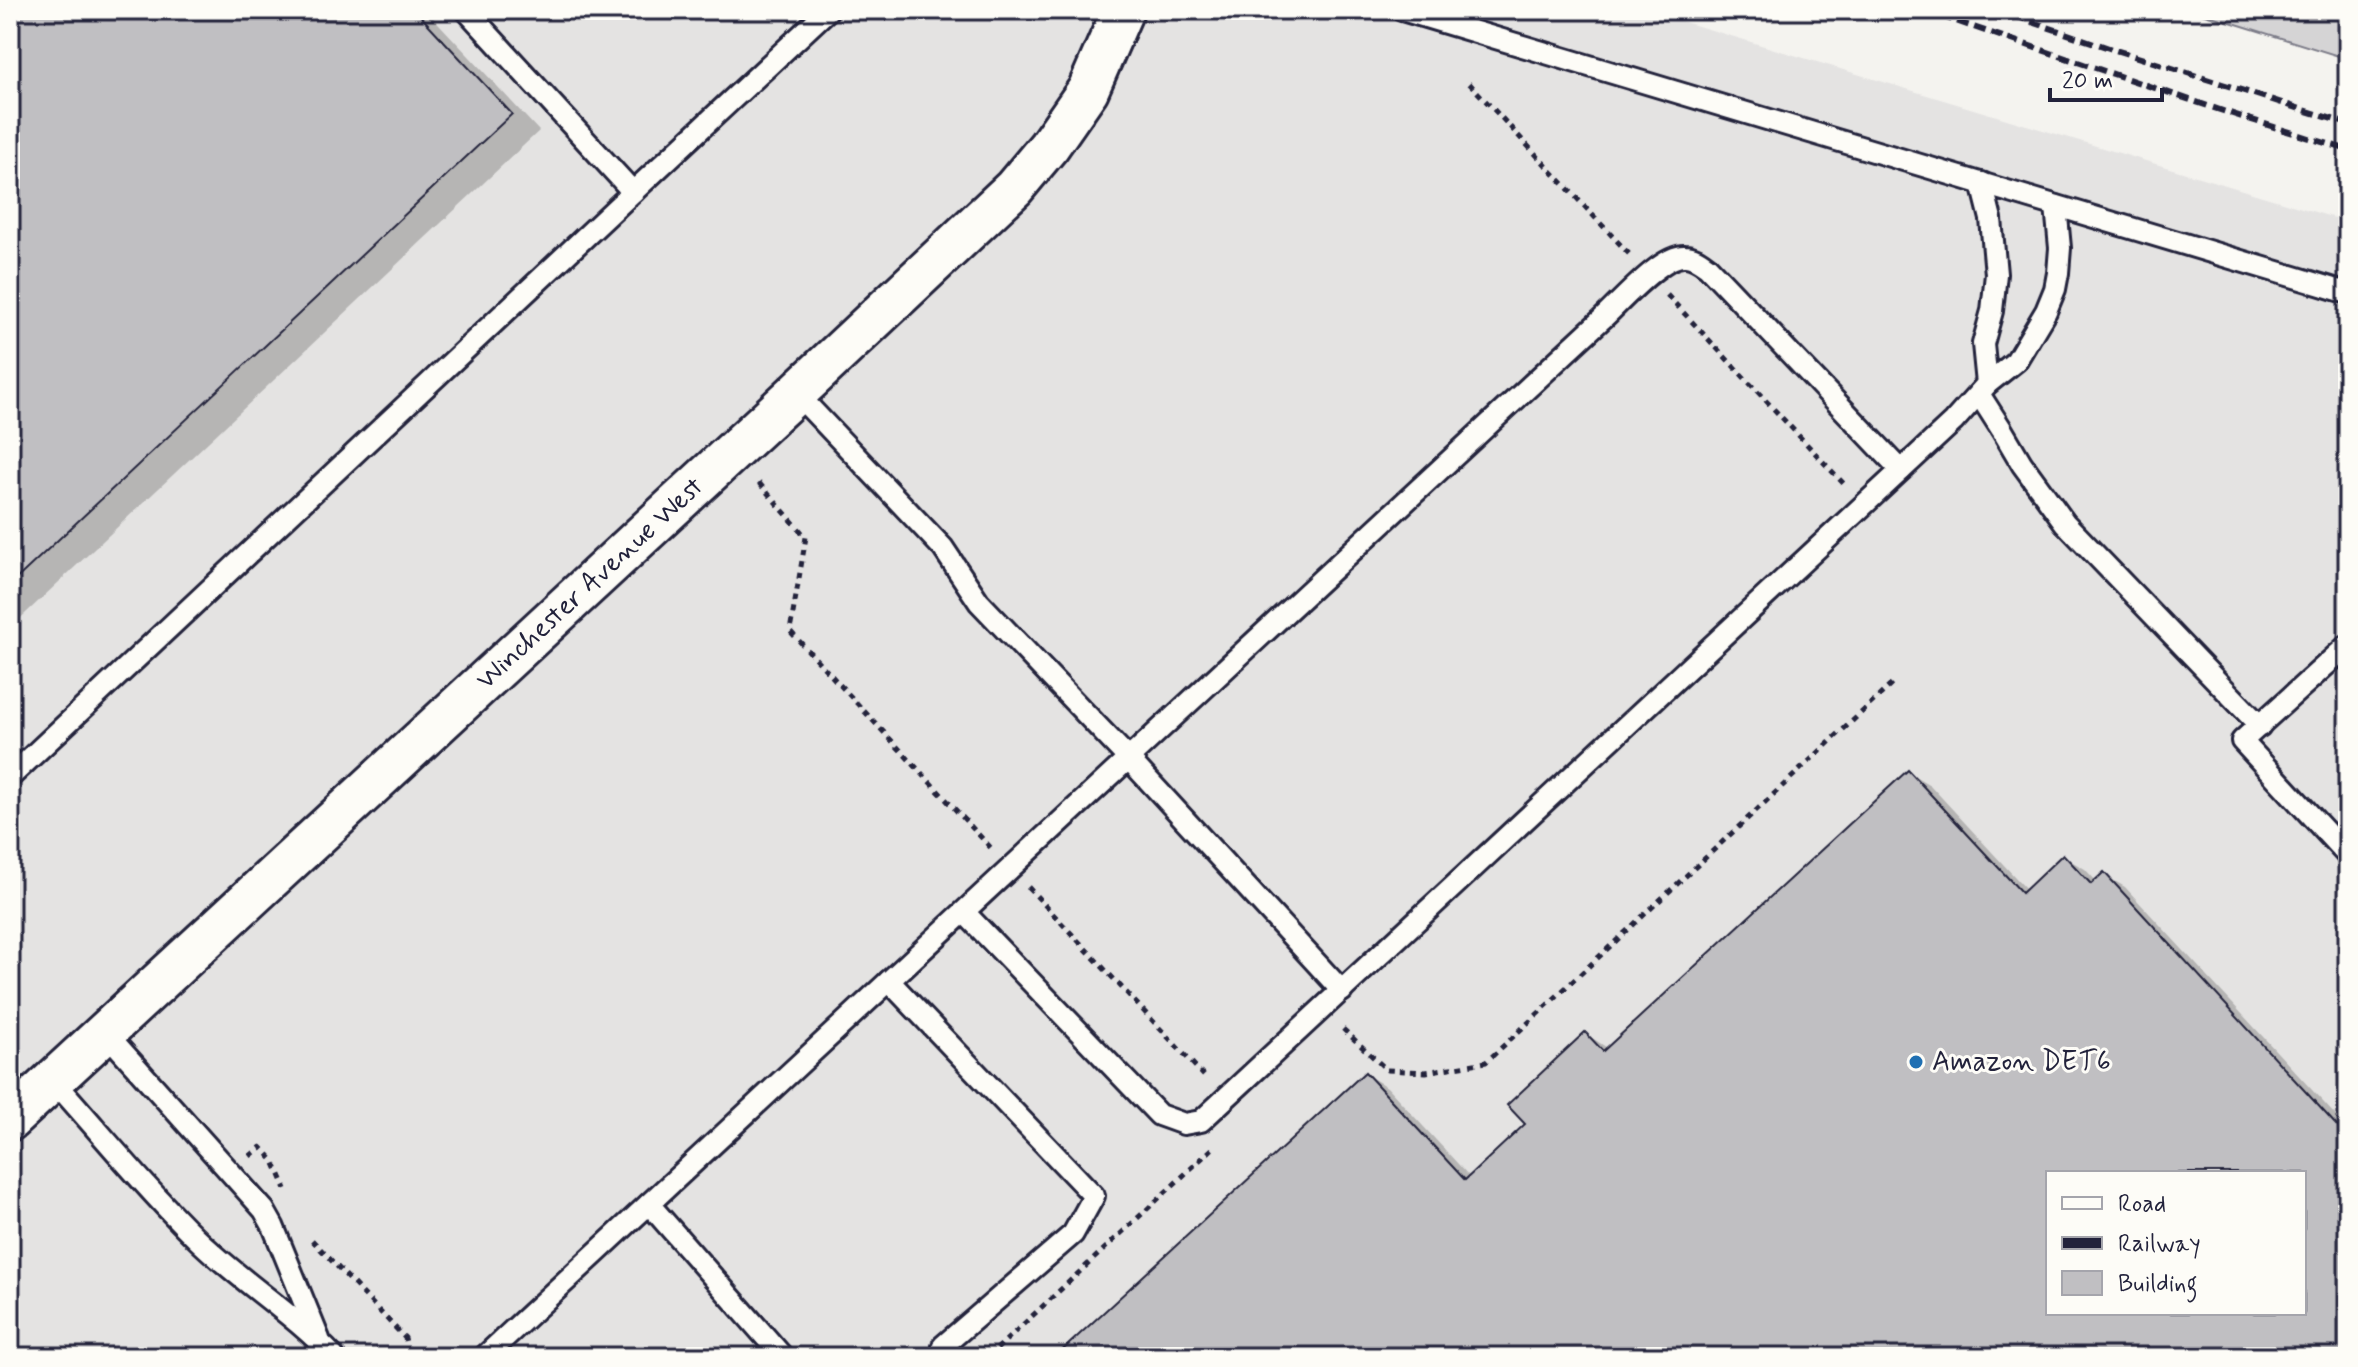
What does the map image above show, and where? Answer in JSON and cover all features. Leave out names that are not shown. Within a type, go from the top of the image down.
[{"type":"street","name":"Winchester Avenue West","points":[[10,1120],[1014,188],[1049,146],[1088,90],[1123,10]]},
{"type":"lane","points":[[466,10],[633,192]]},
{"type":"lane","points":[[10,777],[828,10]]},
{"type":"lane","points":[[1402,10],[2348,293]]},
{"type":"lane","points":[[1982,183],[1991,219],[1996,274],[1992,311],[1983,344],[1983,389],[2028,473],[2065,523],[2260,726]]},
{"type":"lane","points":[[964,912],[1159,1115],[1184,1124],[1201,1121],[2016,361],[2046,311],[2055,289],[2060,248],[2056,206]]},
{"type":"lane","points":[[484,1357],[1671,258],[1683,255],[1695,258],[1708,267],[1901,470]]},
{"type":"lane","points":[[796,393],[943,548],[979,602],[1128,758],[1342,991]]},
{"type":"lane","points":[[2348,645],[2242,741],[2348,856]]},
{"type":"lane","points":[[889,981],[1094,1196],[1073,1234],[943,1346]]},
{"type":"lane","points":[[105,1032],[264,1210],[328,1350]]},
{"type":"lane","points":[[53,1080],[194,1236],[328,1350]]},
{"type":"lane","points":[[649,1204],[783,1357]]},
{"type":"path","points":[[1469,83],[1864,505]]},
{"type":"path","points":[[759,483],[806,537],[790,631],[1226,1100]]},
{"type":"path","points":[[1343,1029],[1387,1070],[1426,1072],[1486,1062],[1892,684]]},
{"type":"path","points":[[1332,1039],[1352,1020]]},
{"type":"path","points":[[988,1357],[1221,1141]]},
{"type":"path","points":[[231,1172],[261,1147],[274,1161],[287,1190]]},
{"type":"path","points":[[306,1234],[405,1338],[410,1357]]},
{"type":"shaded area","points":[[10,10],[1645,10],[2348,222],[2348,1357],[10,1357]]},
{"type":"shaded area","points":[[2192,10],[2348,10],[2348,59]]},
{"type":"building","points":[[10,10],[415,10],[512,114],[10,585]]},
{"type":"building","name":"Amazon DET6","points":[[1908,770],[2022,893],[2063,854],[2091,884],[2104,872],[2348,1138],[2348,1357],[1055,1357],[1365,1072],[1465,1180],[1525,1124],[1507,1105],[1585,1032],[1603,1051]]},
{"type":"railway","points":[[1923,10],[2348,150]]},
{"type":"railway","points":[[1997,10],[2348,124]]},
{"type":"place","name":"Amazon DET6","points":[[1916,1062]]}]
